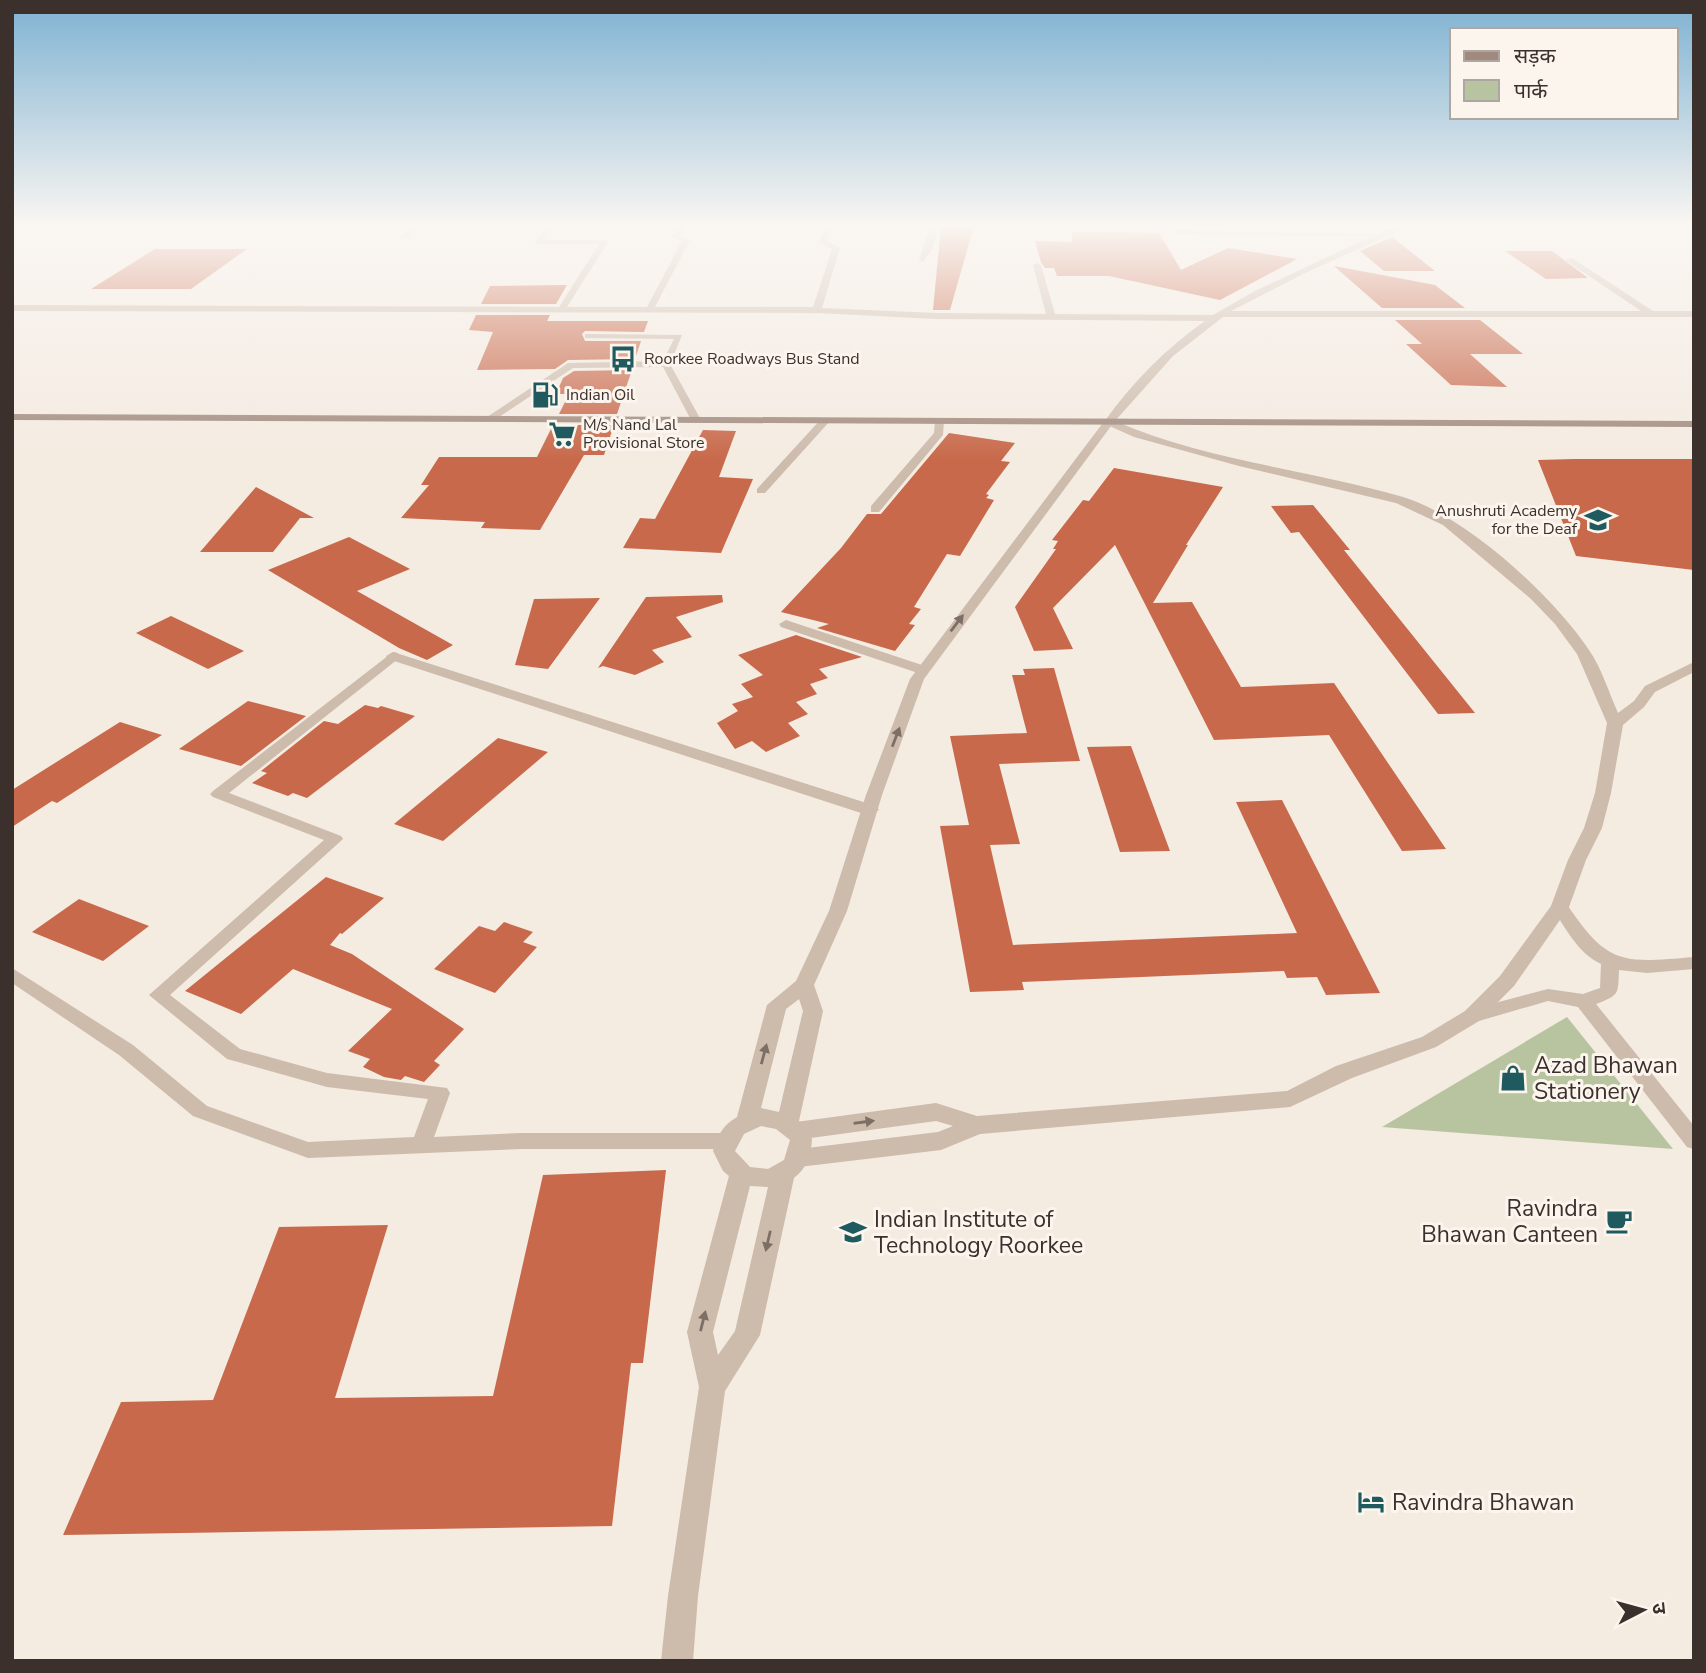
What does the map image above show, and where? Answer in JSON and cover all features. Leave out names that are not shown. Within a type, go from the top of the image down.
[{"type":"main road","points":[[12,417],[1694,424]]},
{"type":"street","points":[[561,310],[565,304]]},
{"type":"street","points":[[649,309],[652,304]]},
{"type":"street","points":[[817,310],[819,304]]},
{"type":"street","points":[[1048,304],[1051,315]]},
{"type":"street","points":[[747,1120],[777,1005],[804,985],[838,911],[872,802],[923,670],[1109,422],[1152,369],[1237,304]]},
{"type":"street","points":[[1636,304],[1651,314]]},
{"type":"street","points":[[12,309],[817,310],[937,316],[1694,314]]},
{"type":"street","points":[[761,491],[825,421]]},
{"type":"street","points":[[875,509],[939,433],[939,421]]},
{"type":"street","points":[[712,1387],[747,1335],[791,1166],[801,1139],[792,1127],[775,1118],[747,1120],[733,1129],[726,1141],[726,1160],[741,1174],[762,1179],[791,1166],[940,1140],[977,1125],[1290,1098],[1344,1072],[1429,1042],[1472,1016],[1507,981],[1560,907],[1577,860],[1593,828],[1603,793],[1615,723],[1590,665],[1560,621],[1491,556],[1447,522],[1400,500],[1198,452],[1138,435],[1109,422]]},
{"type":"street","points":[[786,624],[923,670]]},
{"type":"street","points":[[393,656],[872,802]]},
{"type":"street","points":[[1615,723],[1639,704],[1650,689],[1694,666]]},
{"type":"street","points":[[792,1127],[813,1011],[804,985]]},
{"type":"street","points":[[792,1127],[936,1112],[977,1125]]},
{"type":"street","points":[[677,1661],[683,1596],[712,1387],[700,1332],[741,1174]]},
{"type":"lane","points":[[588,336],[679,337],[666,364]]},
{"type":"lane","points":[[491,419],[510,403],[571,365],[666,364]]},
{"type":"lane","points":[[666,364],[696,420]]},
{"type":"lane","points":[[393,656],[218,794],[335,839],[158,995],[234,1054],[327,1080],[440,1093],[421,1145]]},
{"type":"lane","points":[[1560,907],[1580,939],[1610,963],[1632,968],[1694,963]]},
{"type":"lane","points":[[1472,1016],[1548,995],[1584,1001],[1609,992],[1610,963]]},
{"type":"lane","points":[[15,978],[125,1050],[200,1111],[308,1150],[521,1141],[726,1141]]},
{"type":"lane","points":[[1584,1001],[1694,1141]]},
{"type":"green space","points":[[1567,1017],[1673,1149],[1382,1127]]},
{"type":"building","points":[[934,304],[952,304],[950,310],[933,310]]},
{"type":"building","points":[[1378,304],[1460,304],[1465,308],[1382,308]]},
{"type":"building","points":[[476,315],[550,315],[547,321],[648,321],[644,332],[585,331],[582,334],[585,341],[641,341],[635,359],[568,360],[555,369],[477,370],[493,332],[469,330]]},
{"type":"building","points":[[1395,320],[1480,320],[1523,354],[1470,354],[1507,387],[1451,385],[1406,344],[1422,344]]},
{"type":"building","points":[[632,370],[617,414],[559,414],[569,394],[556,394],[563,378],[574,371]]},
{"type":"building","points":[[553,425],[614,425],[604,455],[584,455],[540,530],[481,528],[485,522],[401,518],[429,485],[421,485],[439,457],[537,457]]},
{"type":"building","points":[[703,430],[736,431],[719,477],[753,479],[721,553],[623,548],[640,518],[655,519]]},
{"type":"building","points":[[949,433],[1015,443],[1001,461],[1010,462],[986,494],[989,495],[986,498],[994,500],[960,556],[947,554],[914,607],[921,609],[909,624],[915,625],[895,651],[817,628],[829,624],[781,612],[841,548],[867,514],[881,514]]},
{"type":"building","name":"Anushruti Academy for the Deaf","points":[[1694,459],[1694,570],[1576,556],[1538,460]]},
{"type":"building","points":[[1114,468],[1223,487],[1153,603],[1192,602],[1241,687],[1334,683],[1446,849],[1402,851],[1329,735],[1214,740],[1115,545],[1053,608],[1073,649],[1034,651],[1015,607],[1056,549],[1053,549],[1058,541],[1052,540],[1083,500],[1089,501]]},
{"type":"building","points":[[256,487],[314,518],[300,518],[273,552],[200,552]]},
{"type":"building","points":[[1313,505],[1350,550],[1344,550],[1475,713],[1438,714],[1299,532],[1291,533],[1271,506]]},
{"type":"building","points":[[349,537],[410,569],[357,591],[453,645],[427,660],[399,648],[268,570]]},
{"type":"building","points":[[722,595],[723,602],[676,617],[692,637],[652,650],[664,662],[635,675],[603,666],[598,668],[646,597]]},
{"type":"building","points":[[600,598],[548,669],[515,665],[534,599]]},
{"type":"building","points":[[171,616],[244,651],[208,669],[136,633]]},
{"type":"building","points":[[796,635],[862,657],[819,669],[828,678],[810,684],[817,694],[796,702],[808,714],[788,723],[800,736],[766,752],[752,741],[735,749],[717,723],[738,711],[732,704],[753,697],[741,684],[763,675],[738,655]]},
{"type":"building","points":[[1054,668],[1080,761],[999,764],[1020,844],[990,845],[1013,945],[1297,933],[1236,802],[1282,800],[1380,993],[1326,995],[1317,977],[1287,978],[1284,971],[1022,982],[1024,990],[970,992],[940,826],[969,825],[950,736],[1027,733],[1012,675],[1025,675],[1023,669]]},
{"type":"building","points":[[248,701],[306,716],[241,766],[179,749]]},
{"type":"building","points":[[365,705],[378,708],[381,706],[415,716],[307,798],[293,793],[288,796],[252,783],[267,773],[261,771],[324,721],[338,724]]},
{"type":"building","points":[[120,722],[162,735],[57,803],[52,801],[12,827],[12,790]]},
{"type":"building","points":[[498,738],[548,752],[443,841],[394,824]]},
{"type":"building","points":[[1131,746],[1170,851],[1120,852],[1087,747]]},
{"type":"building","points":[[326,877],[384,898],[340,933],[330,945],[352,954],[464,1029],[434,1061],[440,1065],[424,1082],[405,1076],[401,1080],[384,1077],[363,1067],[370,1059],[348,1051],[392,1009],[293,969],[241,1014],[185,991]]},
{"type":"building","points":[[79,899],[149,926],[103,961],[32,932]]},
{"type":"building","points":[[504,922],[533,932],[523,942],[537,947],[495,993],[434,969],[479,926],[495,931]]},
{"type":"building","points":[[666,1170],[643,1363],[631,1363],[612,1526],[63,1535],[121,1402],[213,1400],[279,1227],[388,1225],[335,1398],[493,1396],[543,1175]]},
{"type":"place","name":"Roorkee Roadways Bus Stand","points":[[623,359]]},
{"type":"place","name":"Indian Oil","points":[[545,395]]},
{"type":"place","name":"M/s Nand Lal Provisional Store","points":[[562,434]]},
{"type":"place","name":"Anushruti Academy for the Deaf","points":[[1598,520]]},
{"type":"place","name":"Azad Bhawan Stationery","points":[[1513,1078]]},
{"type":"place","name":"Ravindra Bhawan Canteen","points":[[1619,1221]]},
{"type":"place","name":"Indian Institute of Technology Roorkee","points":[[853,1232]]},
{"type":"place","name":"Ravindra Bhawan","points":[[1371,1502]]}]
